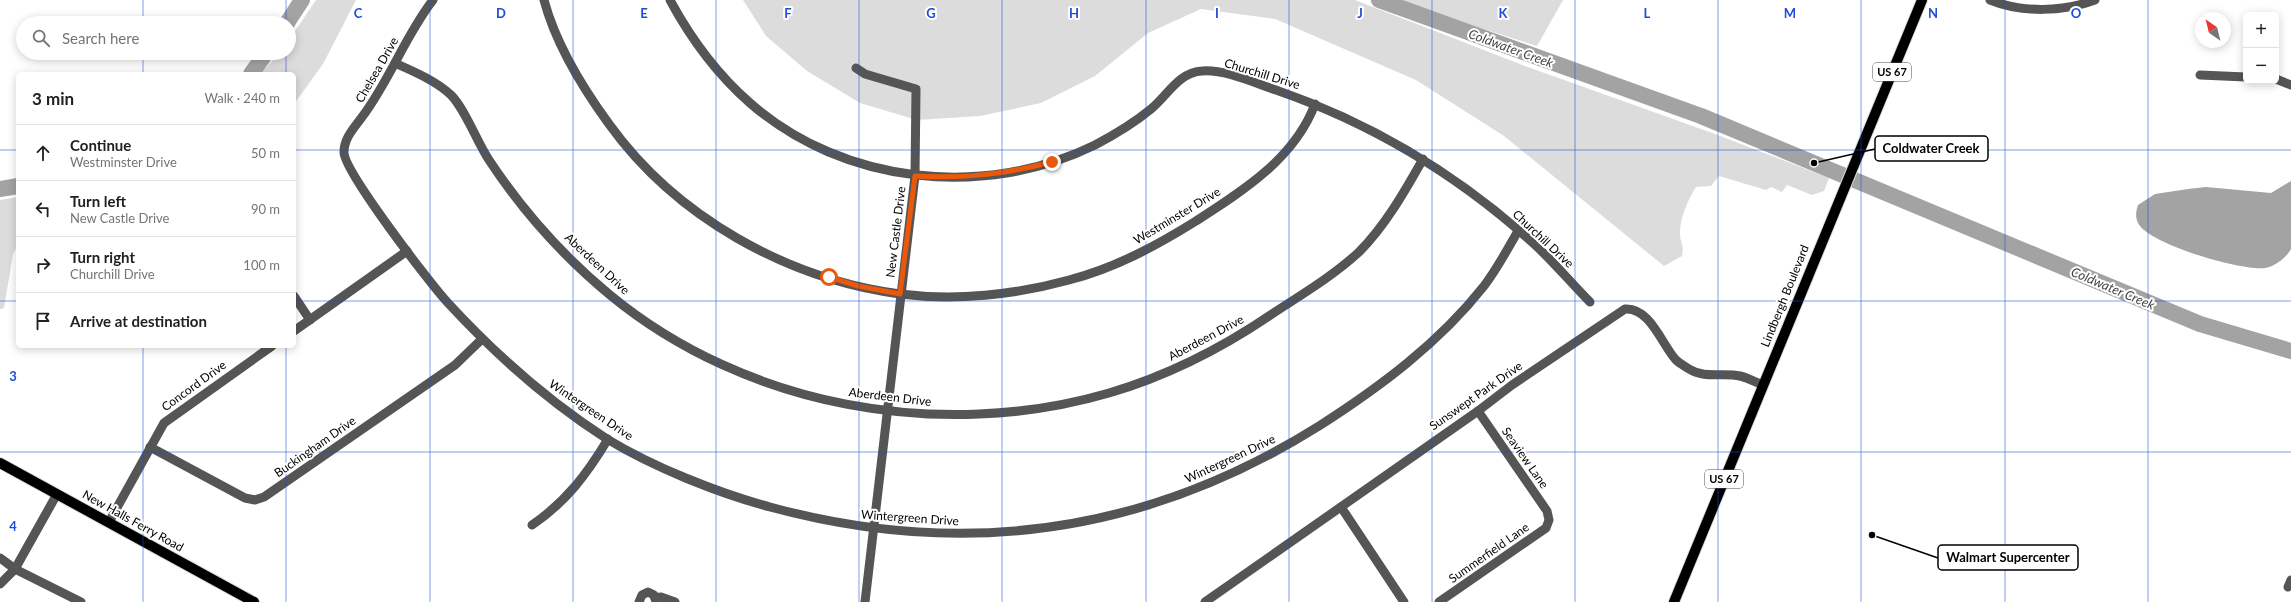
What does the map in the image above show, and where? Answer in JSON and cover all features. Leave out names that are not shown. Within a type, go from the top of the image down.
[{"type":"main road","name":"Lindbergh Boulevard","points":[[1674,602],[1922,0]]},
{"type":"main road","name":"New Halls Ferry Road","points":[[0,463],[254,602]]},
{"type":"street","name":"Chelsea Drive","points":[[344,152],[347,139],[397,64],[419,21],[433,0]]},
{"type":"street","name":"Westminster Drive","points":[[544,0],[555,31],[591,99],[628,149],[664,186],[717,225],[780,260],[858,286],[900,294],[966,296],[993,294],[1040,287],[1095,272],[1145,252],[1220,206],[1262,175],[1289,149],[1300,135],[1309,120],[1315,104]]},
{"type":"street","name":"Churchill Drive","points":[[670,0],[694,39],[722,76],[753,106],[771,119],[837,156],[873,167],[915,176],[948,178],[1009,173],[1052,162],[1093,146],[1112,136],[1149,110],[1182,78],[1194,72],[1204,70],[1241,78],[1315,104],[1423,159],[1476,196],[1533,243],[1590,302]]},
{"type":"street","points":[[1990,0],[2003,4],[2038,9],[2068,7],[2094,0]]},
{"type":"street","name":"Aberdeen Drive","points":[[397,64],[442,88],[453,97],[489,160],[526,212],[585,272],[610,295],[637,315],[661,331],[710,359],[756,380],[810,396],[889,411],[957,415],[1003,413],[1049,407],[1109,393],[1187,363],[1238,337],[1360,251],[1383,223],[1423,159]]},
{"type":"street","name":"New Castle Drive","points":[[856,68],[865,74],[916,89],[915,176],[900,294],[889,411],[865,602]]},
{"type":"street","points":[[2200,75],[2243,77]]},
{"type":"street","points":[[2279,80],[2291,84]]},
{"type":"street","name":"Wintergreen Drive","points":[[344,152],[348,167],[407,251],[442,297],[482,339],[541,392],[608,439],[676,473],[741,499],[808,518],[874,529],[963,534],[1050,527],[1128,511],[1212,483],[1292,442],[1346,408],[1428,346],[1464,310],[1486,283],[1518,232]]},
{"type":"street","points":[[296,330],[407,251]]},
{"type":"street","points":[[296,299],[310,320]]},
{"type":"street","name":"Sunswept Park Drive","points":[[1205,602],[1219,598],[1340,507],[1478,411],[1512,385],[1625,309],[1632,308],[1640,313],[1661,335],[1677,361],[1691,370],[1707,376],[1740,376],[1763,385]]},
{"type":"street","name":"Buckingham Drive","points":[[150,447],[246,498],[255,500],[264,497],[455,365],[482,339]]},
{"type":"street","name":"Concord Drive","points":[[109,522],[164,423],[269,348]]},
{"type":"street","name":"Seaview Lane","points":[[1478,411],[1547,511],[1549,520]]},
{"type":"street","points":[[532,525],[547,514],[576,488],[608,439]]},
{"type":"street","points":[[0,584],[15,569],[57,494]]},
{"type":"street","points":[[1340,507],[1404,602]]},
{"type":"street","name":"Summerfield Lane","points":[[1438,602],[1546,528],[1549,520]]},
{"type":"street","points":[[0,558],[15,569],[81,602]]},
{"type":"street","points":[[639,602],[640,597],[644,593],[651,593],[655,600],[661,597],[674,602]]},
{"type":"shaded area","points":[[316,0],[356,0],[323,64],[296,101],[296,72],[262,72],[273,60],[296,60],[296,30]]},
{"type":"shaded area","points":[[743,0],[1355,0],[1525,66],[1715,134],[1829,178],[1824,191],[1812,195],[1787,185],[1782,192],[1771,187],[1766,190],[1719,176],[1711,186],[1696,187],[1687,204],[1681,223],[1680,235],[1683,247],[1682,256],[1664,266],[1504,136],[1416,80],[1275,19],[1201,9],[1148,33],[1095,76],[1041,103],[980,116],[917,120],[860,103],[807,71],[766,36]]},
{"type":"shaded area","points":[[1402,0],[1563,0],[1537,46],[1433,13]]},
{"type":"shaded area","points":[[2291,181],[2291,249],[2280,261],[2265,268],[2253,268],[2217,261],[2176,247],[2145,231],[2138,223],[2136,218],[2138,205],[2155,194],[2206,187],[2271,193]]},
{"type":"shaded area","points":[[16,197],[16,248],[13,254],[4,308],[0,309],[0,200]]},
{"type":"waterway","name":"Coldwater Creek","points":[[292,16],[302,0]]},
{"type":"waterway","name":"Coldwater Creek","points":[[1379,0],[1701,116],[2200,324],[2291,351]]},
{"type":"waterway","name":"Coldwater Creek","points":[[252,72],[261,60]]},
{"type":"waterway","name":"Coldwater Creek","points":[[0,189],[16,186]]},
{"type":"place","name":"Coldwater Creek","points":[[1814,163]]},
{"type":"place","name":"Walmart Supercenter","points":[[1872,535]]},
{"type":"route","points":[[829,277],[858,286],[900,294],[915,176],[948,178],[1009,173],[1052,162]]}]
